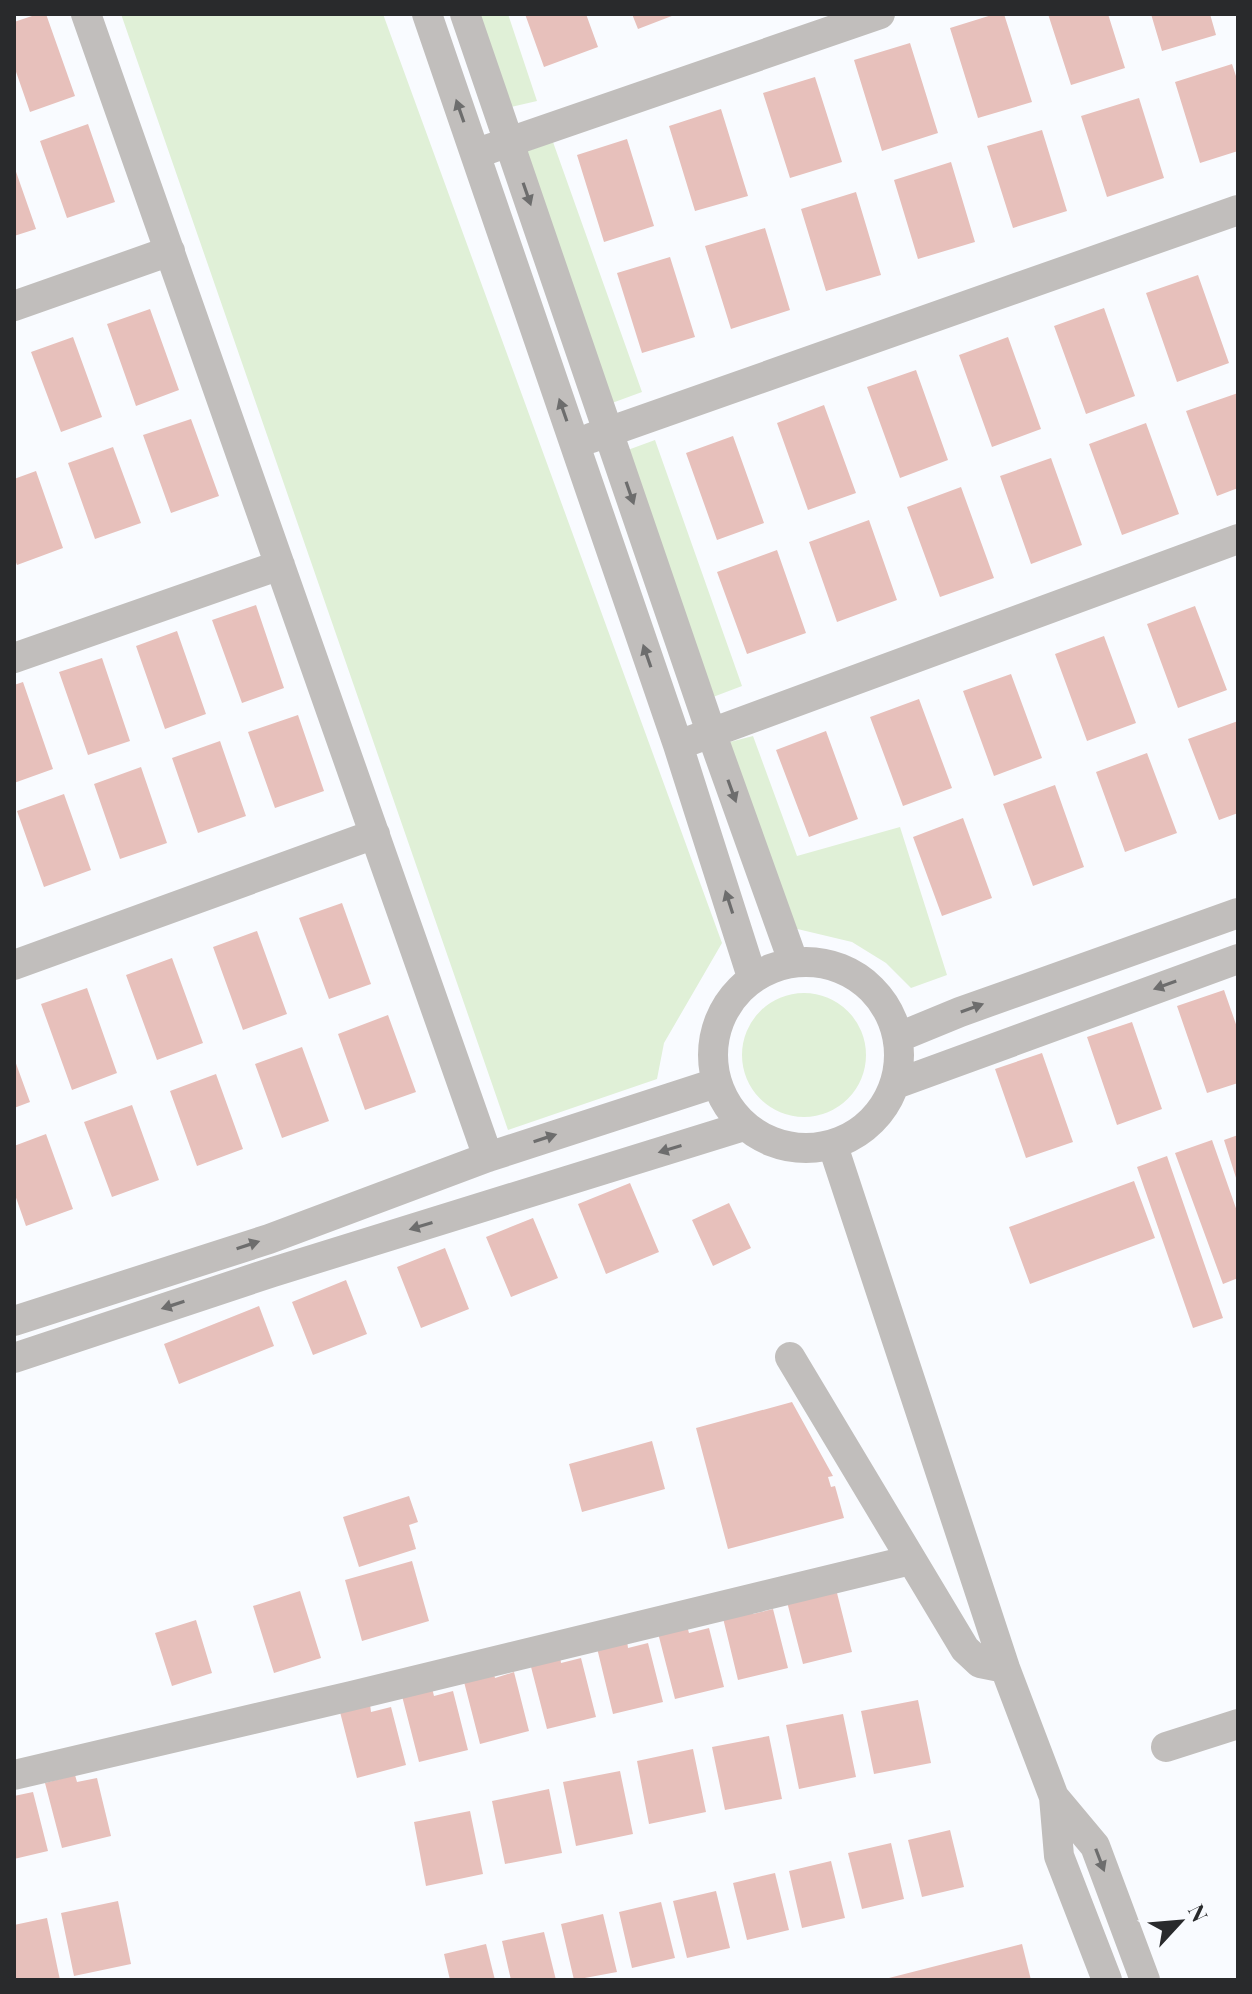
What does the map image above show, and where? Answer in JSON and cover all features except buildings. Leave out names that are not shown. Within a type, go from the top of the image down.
[{"type":"street","points":[[86,14],[488,1157]]},
{"type":"street","points":[[427,14],[678,745],[752,977]]},
{"type":"street","points":[[465,14],[711,732],[793,961]]},
{"type":"street","points":[[475,155],[880,14]]},
{"type":"street","points":[[575,446],[609,431],[696,404],[1238,210]]},
{"type":"street","points":[[14,306],[170,251]]},
{"type":"street","points":[[678,745],[1238,539]]},
{"type":"street","points":[[14,658],[280,565]]},
{"type":"street","points":[[14,965],[375,834]]},
{"type":"street","points":[[899,1037],[960,1012],[1238,913]]},
{"type":"street","points":[[896,1084],[1238,959]]},
{"type":"street","points":[[793,961],[840,966],[879,994],[899,1037],[900,1061],[896,1084],[882,1111],[861,1132],[833,1146],[802,1150],[771,1142],[744,1126],[716,1083],[712,1043],[725,1005],[752,977],[793,961]]},
{"type":"street","points":[[14,1321],[269,1239],[488,1157],[716,1083]]},
{"type":"street","points":[[14,1358],[273,1272],[744,1126]]},
{"type":"street","points":[[833,1146],[1005,1668],[1054,1797],[1059,1856],[1107,1980]]},
{"type":"street","points":[[790,1357],[965,1649],[980,1663],[1005,1668]]},
{"type":"street","points":[[14,1775],[911,1560]]},
{"type":"street","points":[[1166,1747],[1238,1724]]},
{"type":"street","points":[[1054,1797],[1095,1846],[1145,1980]]},
{"type":"green space","points":[[121,14],[383,14],[722,943],[664,1043],[657,1079],[508,1130]]},
{"type":"green space","points":[[479,14],[508,14],[537,101],[511,107]]},
{"type":"green space","points":[[553,142],[642,392],[612,403],[522,153]]},
{"type":"green space","points":[[655,440],[742,686],[713,697],[625,451]]},
{"type":"green space","points":[[753,736],[797,856],[900,827],[947,975],[911,988],[886,963],[852,942],[789,927],[726,743]]},
{"type":"green space","points":[[804,993],[828,998],[848,1011],[861,1031],[866,1055],[861,1079],[848,1099],[828,1112],[804,1117],[780,1112],[760,1099],[747,1079],[742,1055],[747,1031],[760,1011],[780,998]]}]
